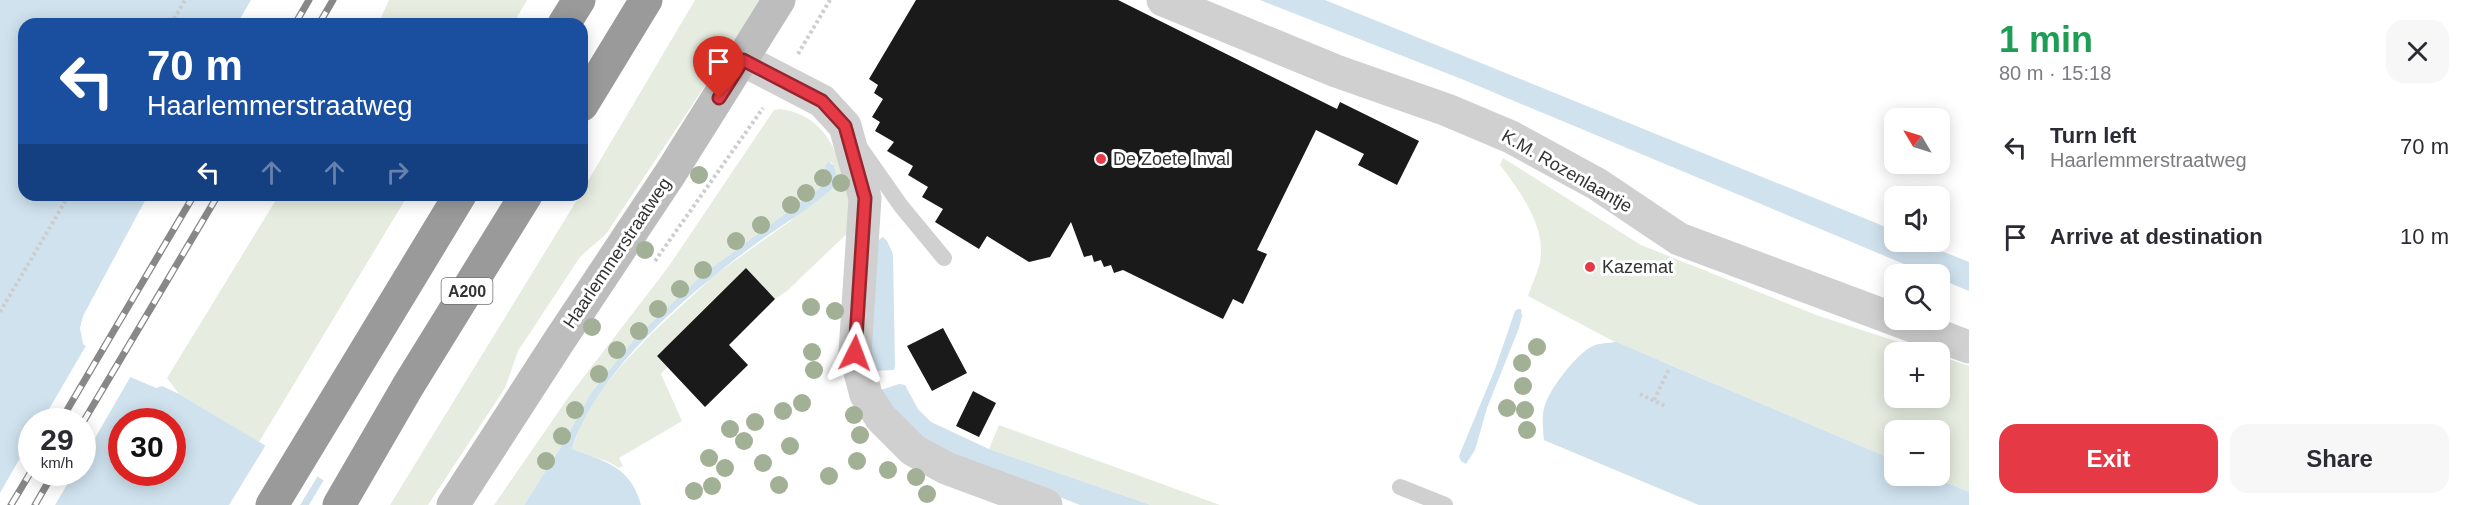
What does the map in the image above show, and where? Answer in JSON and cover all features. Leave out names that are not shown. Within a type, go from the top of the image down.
[{"type":"highway","points":[[568,18],[579,0]]},
{"type":"highway","points":[[588,95],[646,0]]},
{"type":"highway","points":[[272,505],[456,201]]},
{"type":"highway","name":"A200","points":[[339,505],[408,386],[522,201]]},
{"type":"main road","name":"Haarlemmerstraatweg","points":[[453,505],[743,60],[779,0]]},
{"type":"street","name":"K.M. Rozenlaantje","points":[[1163,0],[1336,71],[1447,110],[1511,136],[1597,184],[1679,239],[1969,347]]},
{"type":"street","points":[[743,60],[822,101],[845,126],[865,198],[855,353],[866,395],[881,418],[913,450],[946,468],[1046,505]]},
{"type":"lane","points":[[845,126],[901,206],[944,258]]},
{"type":"lane","points":[[1400,487],[1445,505]]},
{"type":"path","points":[[174,18],[185,0]]},
{"type":"path","name":"Haarlemmerstraatweg","points":[[654,263],[782,81],[830,0]]},
{"type":"path","points":[[0,312],[65,201]]},
{"type":"path","points":[[1654,400],[1669,369]]},
{"type":"path","points":[[1640,394],[1665,405]]},
{"type":"shaded area","points":[[389,0],[527,0],[516,18],[381,18]]},
{"type":"shaded area","points":[[695,0],[760,0],[606,234],[580,257],[518,351],[505,388],[428,505],[390,505],[576,201],[588,201],[588,181]]},
{"type":"shaded area","points":[[780,109],[800,114],[815,124],[827,137],[842,169],[857,224],[787,291],[775,299],[745,269],[657,356],[667,367],[661,374],[682,421],[619,458],[623,466],[619,468],[609,462],[572,449],[582,421],[598,394],[620,367],[652,333],[716,274],[789,222],[838,181],[831,162],[826,168],[828,176],[821,187],[702,275],[636,337],[591,393],[562,445],[524,505],[494,505],[570,395],[669,266],[774,110]]},
{"type":"shaded area","points":[[1503,158],[1641,245],[1819,316],[1898,342],[1884,342],[1884,408],[1950,408],[1950,359],[1969,366],[1969,492],[1950,484],[1950,420],[1884,420],[1884,456],[1659,360],[1699,505],[1544,440],[1544,406],[1559,379],[1585,351],[1594,346],[1615,342],[1528,296],[1539,265],[1541,243],[1528,207],[1500,165]]},
{"type":"shaded area","points":[[275,201],[404,201],[259,442],[179,394],[167,378]]},
{"type":"shaded area","points":[[999,425],[1220,505],[1151,505],[989,449]]},
{"type":"water","points":[[0,0],[251,0],[240,18],[18,18],[18,201],[145,201],[83,316],[80,328],[83,344],[128,376],[156,388],[162,386],[179,394],[365,505],[13,505],[0,495]]},
{"type":"water","points":[[1260,0],[1325,0],[1876,223],[1884,227],[1884,252],[1944,252],[1969,262],[1969,291],[1950,283],[1950,264],[1904,264],[1464,80]]},
{"type":"water","points":[[828,162],[834,165],[838,181],[835,186],[815,203],[725,267],[672,312],[622,364],[584,420],[572,449],[615,467],[631,482],[641,505],[524,505],[562,445],[591,393],[636,337],[702,275],[821,187],[828,177],[825,166]]},
{"type":"water","points":[[883,237],[893,254],[895,366],[894,370],[874,371],[870,351],[876,242]]},
{"type":"water","points":[[1521,309],[1522,316],[1519,328],[1487,408],[1475,450],[1466,464],[1459,456],[1495,369],[1515,311]]},
{"type":"water","points":[[1616,342],[1884,456],[1884,486],[1950,486],[1950,484],[1969,492],[1969,505],[1699,505],[1544,440],[1543,412],[1549,396],[1580,355],[1598,344]]},
{"type":"water","points":[[899,384],[905,385],[918,409],[931,422],[989,449],[1151,505],[1080,505],[919,442],[881,390]]},
{"type":"pier","points":[[87,344],[132,374],[112,408],[108,408],[108,416],[96,436],[96,408],[50,408]]},
{"type":"pier","points":[[267,443],[319,474],[300,505],[229,505]]},
{"type":"pier","points":[[18,462],[18,486],[66,486],[55,505],[8,505],[0,499],[0,493]]},
{"type":"pier","points":[[325,478],[367,502],[368,505],[309,505]]},
{"type":"building","name":"De Zoete Inval","points":[[916,0],[1118,0],[1337,109],[1340,102],[1419,141],[1397,185],[1358,165],[1364,154],[1316,130],[1257,250],[1267,254],[1243,304],[1233,299],[1223,319],[1123,270],[1114,273],[1111,265],[1104,267],[1101,260],[1094,262],[1092,255],[1084,257],[1071,222],[1050,257],[1029,262],[987,236],[979,249],[935,222],[943,209],[922,197],[928,187],[908,175],[913,166],[887,151],[894,142],[875,131],[880,122],[872,117],[883,99],[874,93],[878,85],[869,79]]},
{"type":"building","points":[[746,268],[775,299],[729,345],[748,365],[705,407],[657,356]]},
{"type":"building","points":[[943,328],[967,373],[932,391],[907,346]]},
{"type":"building","points":[[973,391],[996,403],[979,437],[956,426]]},
{"type":"railway","points":[[298,18],[309,0]]},
{"type":"railway","points":[[322,18],[333,0]]},
{"type":"railway","points":[[68,408],[190,201]]},
{"type":"railway","points":[[92,408],[214,201]]},
{"type":"railway","points":[[11,505],[22,486]]},
{"type":"railway","points":[[35,505],[46,486]]},
{"type":"place","name":"De Zoete Inval","points":[[1101,159]]},
{"type":"place","name":"Kazemat","points":[[1590,267]]},
{"type":"route","points":[[719,98],[743,60],[822,101],[845,126],[865,198],[855,353]]}]
